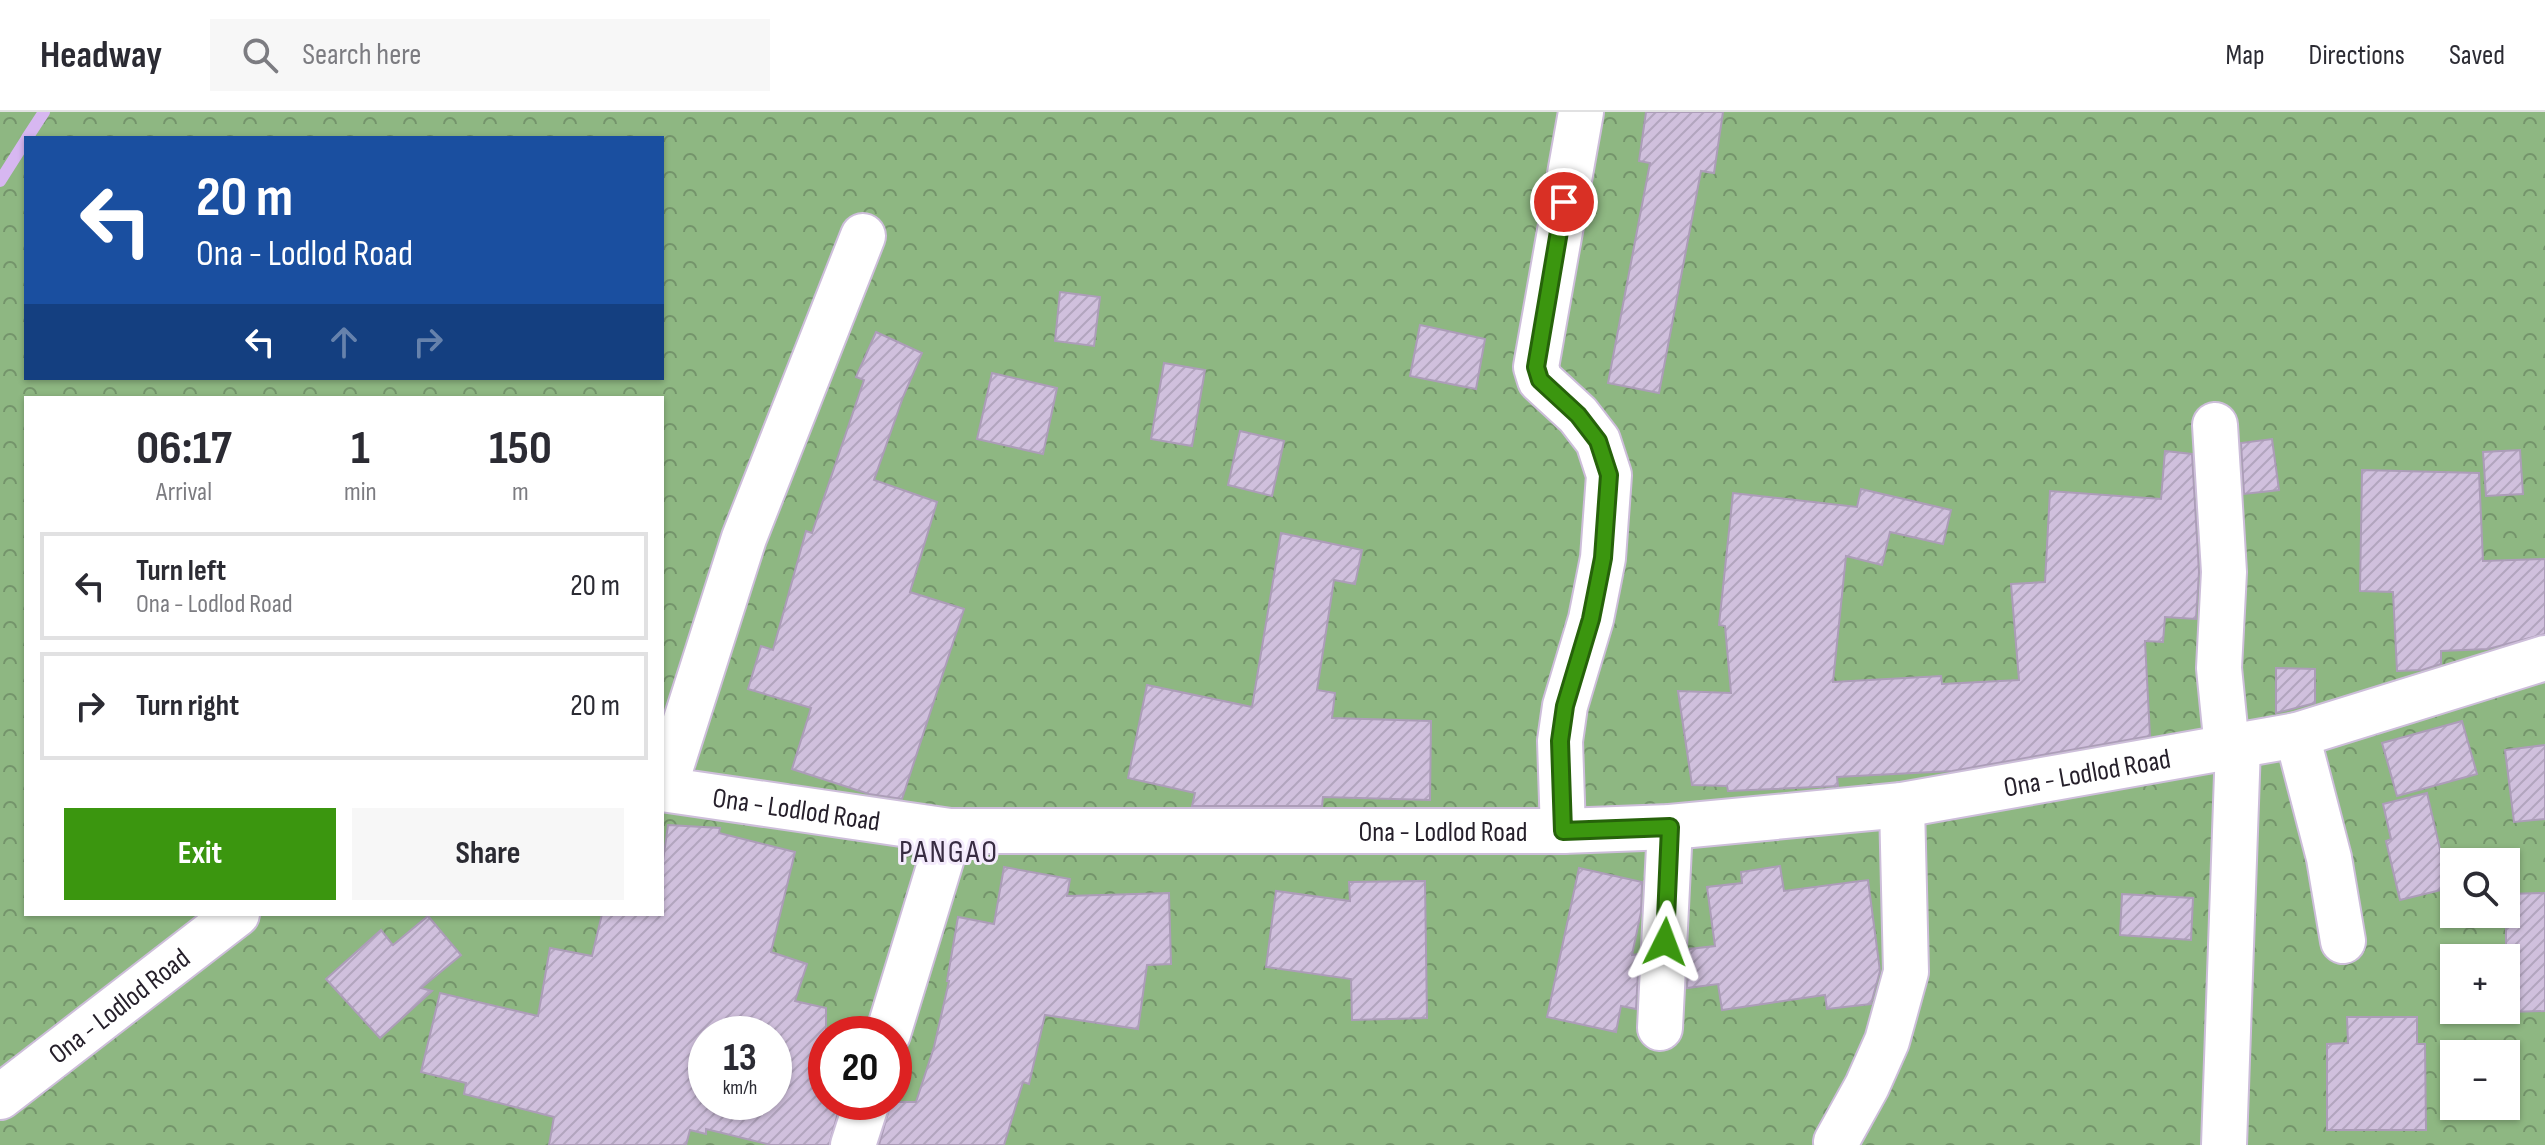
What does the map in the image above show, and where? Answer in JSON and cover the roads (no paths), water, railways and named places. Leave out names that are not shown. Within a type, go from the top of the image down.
[{"type":"main road","points":[[1563,831],[1560,741],[1565,706],[1591,619],[1600,574],[1609,475],[1598,441],[1578,415],[1540,380],[1536,367],[1581,112]]},
{"type":"main road","points":[[664,786],[744,538],[863,236]]},
{"type":"main road","points":[[2215,425],[2224,572],[2219,668],[2233,747],[2224,1145]]},
{"type":"main road","name":"Ona - Lodlod Road","points":[[664,789],[950,831],[1563,831],[1670,827],[1902,805],[2297,735],[2545,658]]},
{"type":"main road","points":[[2297,735],[2329,858],[2343,941]]},
{"type":"main road","points":[[1836,1142],[1867,1086],[1887,1041],[1906,972],[1902,805]]},
{"type":"main road","points":[[1660,1028],[1670,827]]},
{"type":"main road","points":[[893,1016],[950,831]]},
{"type":"main road","name":"Ona - Lodlod Road","points":[[0,1097],[234,916]]},
{"type":"main road","points":[[853,1145],[861,1120]]},
{"type":"waterway","points":[[28,136],[44,112]]},
{"type":"waterway","points":[[0,181],[24,143]]},
{"type":"district","name":"PANGAO","points":[[949,851]]}]
